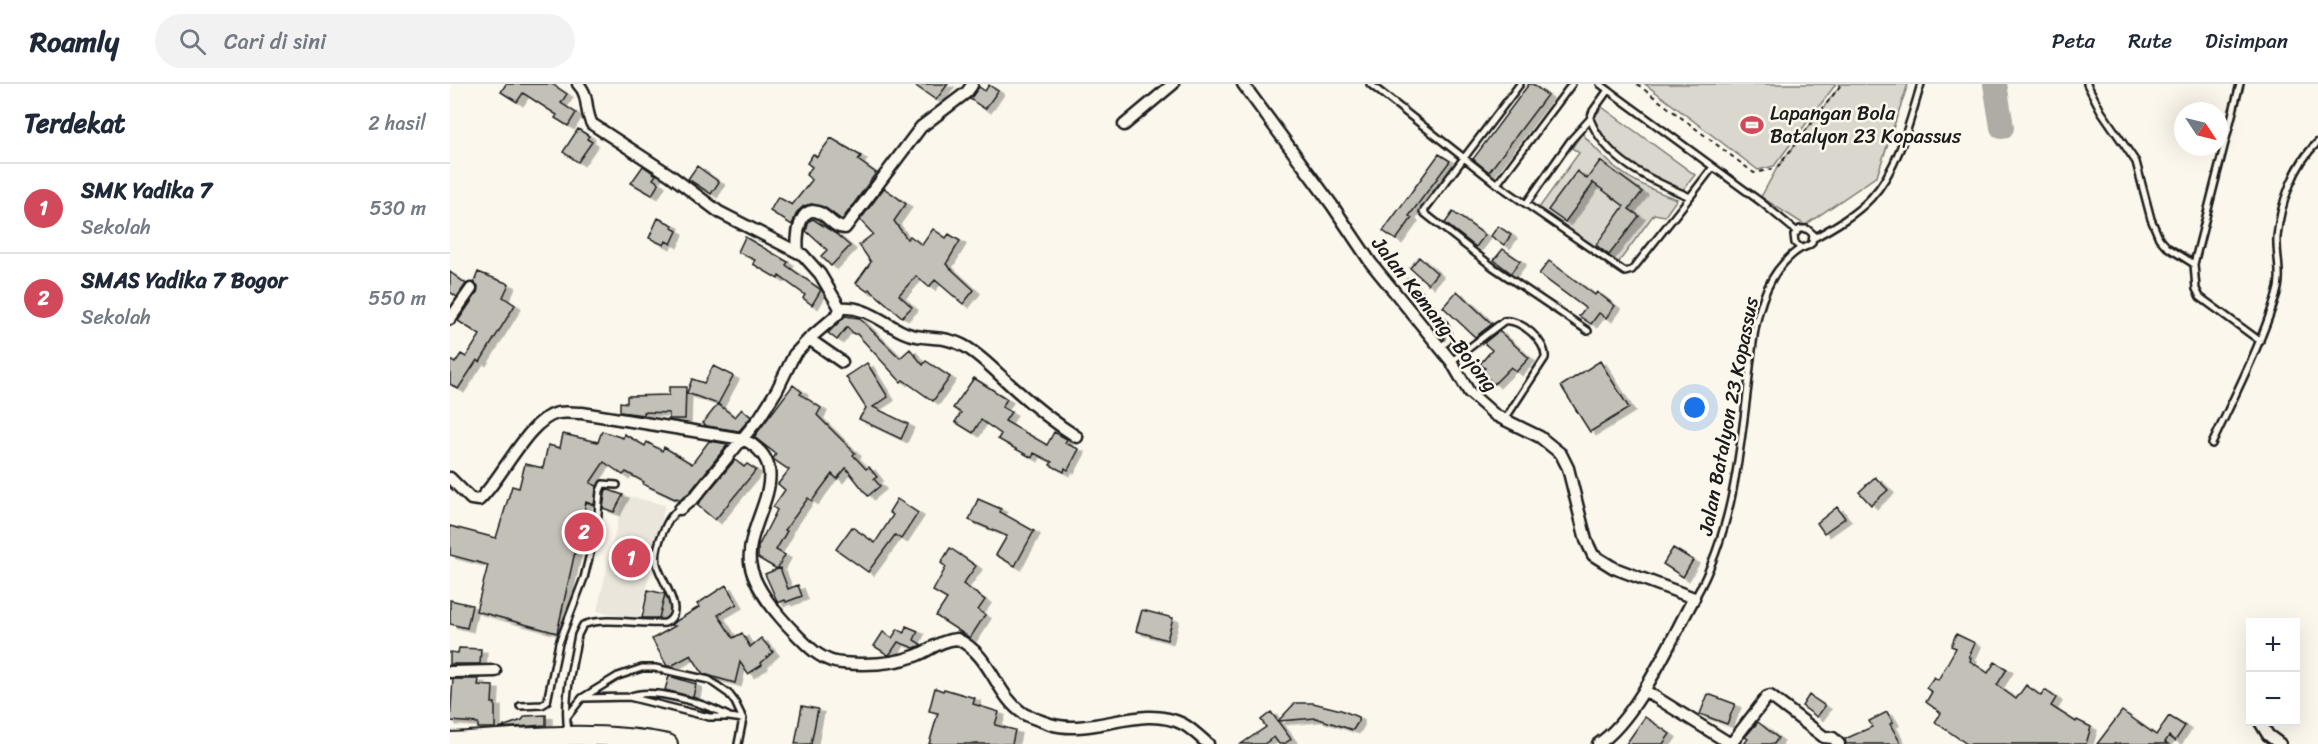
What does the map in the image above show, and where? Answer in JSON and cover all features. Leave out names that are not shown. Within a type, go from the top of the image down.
[{"type":"highway","points":[[450,742],[617,737],[668,744]]},
{"type":"street","points":[[578,84],[586,95],[588,114],[594,125],[670,175],[719,212],[798,252],[816,268],[840,308]]},
{"type":"street","points":[[1124,126],[1173,84]]},
{"type":"street","name":"Jalan Kemang–Bojong","points":[[1243,84],[1371,262],[1451,361],[1469,392],[1485,409],[1504,421],[1540,437],[1561,454],[1568,468],[1586,540],[1593,555],[1598,560],[1626,573],[1694,598]]},
{"type":"street","points":[[798,252],[796,238],[803,218],[814,211],[821,213],[838,228],[845,228],[921,127],[964,94],[972,85]]},
{"type":"street","points":[[450,319],[471,289]]},
{"type":"street","points":[[680,509],[695,497],[743,439],[771,400],[794,355],[808,339],[834,317],[840,308]]},
{"type":"street","points":[[840,308],[852,308],[874,314],[909,335],[937,337],[965,347],[981,358],[1040,412],[1077,437]]},
{"type":"street","points":[[808,339],[842,362]]},
{"type":"street","points":[[450,478],[471,499],[479,500],[495,482],[523,442],[538,426],[557,413],[582,413],[743,439],[760,449],[769,466],[762,514],[750,551],[752,570],[776,613],[819,656],[841,663],[893,661],[916,656],[941,642],[957,639],[980,654],[1015,705],[1023,713],[1038,720],[1052,725],[1079,727],[1143,717],[1162,719],[1182,724],[1208,744]]},
{"type":"street","points":[[1598,744],[1612,733],[1644,690],[1694,598]]},
{"type":"street","points":[[450,672],[495,671]]},
{"type":"street","points":[[1644,690],[1729,743],[1770,696],[1824,737],[1833,738],[1839,744]]},
{"type":"street","points":[[2262,726],[2268,735],[2280,744]]},
{"type":"lane","points":[[1370,84],[1497,184],[1620,270],[1629,272],[1636,265],[1713,167]]},
{"type":"lane","points":[[1520,84],[1423,212],[1493,267],[1588,331]]},
{"type":"lane","points":[[1497,184],[1572,84]]},
{"type":"lane","points":[[1600,84],[1796,231],[1807,229],[1814,238]]},
{"type":"lane","points":[[1796,231],[1794,239],[1802,248],[1849,217],[1871,198],[1879,188],[1898,149],[1921,84]]},
{"type":"lane","points":[[2087,84],[2136,162],[2151,219],[2159,238],[2167,247],[2194,264]]},
{"type":"lane","points":[[2240,84],[2194,264],[2194,278],[2200,297],[2260,341]]},
{"type":"lane","points":[[1526,204],[1571,140],[1590,119],[1608,90]]},
{"type":"lane","points":[[1590,119],[1595,129],[1622,161],[1647,177],[1690,197]]},
{"type":"lane","points":[[2212,444],[2260,341],[2279,286],[2277,238],[2286,198],[2303,159],[2318,142]]},
{"type":"lane","name":"Jalan Batalyon 23 Kopassus","points":[[1694,598],[1714,559],[1729,512],[1740,453],[1752,345],[1762,303],[1776,273],[1802,248]]},
{"type":"lane","points":[[1409,283],[1447,328],[1448,341],[1440,347]]},
{"type":"lane","points":[[1451,361],[1504,321],[1516,322],[1539,341],[1545,352],[1545,358],[1504,421]]},
{"type":"lane","points":[[520,706],[542,705],[547,702],[559,643],[584,578],[597,525],[600,491],[603,484],[617,485]]},
{"type":"lane","points":[[570,740],[566,718],[578,635],[583,625],[590,622],[665,623],[674,613],[671,596],[657,564],[657,554],[669,520],[680,509]]},
{"type":"lane","points":[[566,718],[582,698],[627,672],[656,668],[709,680],[719,686],[735,702],[743,719],[738,744]]},
{"type":"lane","points":[[629,697],[650,692],[712,708],[729,717]]},
{"type":"lane","points":[[582,698],[629,697],[709,717],[743,719]]},
{"type":"path","points":[[1637,84],[1754,173],[1777,168],[1840,86],[1839,84]]},
{"type":"shaded area","name":"Lapangan Bola Batalyon 23 Kopassus","points":[[1645,84],[1836,84],[1774,166],[1758,170]]},
{"type":"shaded area","points":[[1839,84],[1908,84],[1877,176],[1805,225],[1761,197],[1777,168],[1840,86]]},
{"type":"shaded area","points":[[1602,107],[1695,175],[1682,191],[1645,178],[1608,151],[1589,124]]},
{"type":"shaded area","points":[[1582,133],[1603,157],[1624,174],[1647,187],[1677,199],[1665,216],[1654,214],[1613,270],[1536,212],[1579,153],[1572,148]]},
{"type":"shaded area","points":[[624,495],[665,505],[639,620],[597,611]]},
{"type":"building","points":[[506,84],[552,84],[567,94],[561,103],[576,113],[568,126],[555,118],[557,115],[523,93],[517,102],[501,92]]},
{"type":"building","points":[[913,84],[948,84],[936,100]]},
{"type":"building","points":[[1529,84],[1547,95],[1489,172],[1473,159]]},
{"type":"building","points":[[989,85],[998,91],[985,109],[970,99],[979,87],[985,91]]},
{"type":"building","points":[[578,129],[589,136],[587,139],[592,142],[578,162],[563,152]]},
{"type":"building","points":[[831,138],[861,156],[858,160],[876,173],[842,220],[824,207],[811,204],[797,212],[792,225],[770,211],[778,197],[792,205],[812,180],[806,175],[812,167],[807,163],[813,154],[817,157]]},
{"type":"building","points":[[1439,154],[1450,161],[1409,216],[1412,218],[1396,240],[1383,231]]},
{"type":"building","points":[[1600,161],[1642,192],[1629,209],[1639,216],[1609,255],[1596,245],[1624,206],[1592,182],[1593,184],[1565,222],[1548,210],[1577,171],[1587,179]]},
{"type":"building","points":[[643,166],[656,175],[653,179],[659,183],[652,195],[631,183]]},
{"type":"building","points":[[697,166],[719,182],[711,194],[688,179]]},
{"type":"building","points":[[884,188],[906,204],[894,221],[907,239],[910,236],[922,245],[933,229],[946,238],[949,234],[960,241],[946,264],[974,290],[963,304],[935,280],[929,287],[916,276],[899,295],[912,307],[902,317],[869,289],[867,291],[856,283],[871,262],[859,245],[873,234],[860,220]]},
{"type":"building","points":[[1453,212],[1485,235],[1476,247],[1445,223]]},
{"type":"building","points":[[658,218],[673,225],[672,228],[677,231],[671,244],[666,241],[664,245],[649,238]]},
{"type":"building","points":[[813,219],[850,246],[831,266],[821,256],[827,250],[806,231],[809,221]]},
{"type":"building","points":[[1498,226],[1511,235],[1504,245],[1491,236]]},
{"type":"building","points":[[745,237],[788,262],[786,265],[821,290],[812,305],[803,298],[805,295],[779,276],[778,279],[753,264],[755,260],[738,252]]},
{"type":"building","points":[[1503,249],[1520,261],[1511,273],[1494,260]]},
{"type":"building","points":[[1419,257],[1437,273],[1428,284],[1410,268]]},
{"type":"building","points":[[1549,261],[1595,295],[1597,292],[1615,306],[1606,318],[1599,313],[1591,324],[1579,316],[1585,308],[1539,274]]},
{"type":"building","points":[[450,272],[466,284],[457,297],[450,292]]},
{"type":"building","points":[[478,272],[509,284],[503,297],[515,305],[480,362],[477,360],[458,389],[450,384],[450,360],[455,363],[461,354],[466,357],[480,335],[458,321],[477,293],[478,286],[474,282]]},
{"type":"building","points":[[1457,291],[1492,324],[1475,337],[1443,307]]},
{"type":"building","points":[[845,316],[859,318],[900,358],[910,349],[923,365],[926,361],[950,377],[933,401],[903,380],[901,382],[857,334],[847,327],[837,340],[828,333]]},
{"type":"building","points":[[1499,331],[1529,358],[1516,372],[1511,367],[1494,384],[1481,372],[1485,368],[1480,364],[1492,350],[1484,343]]},
{"type":"building","points":[[1600,361],[1629,408],[1590,432],[1561,386]]},
{"type":"building","points":[[867,363],[888,397],[873,407],[908,424],[901,439],[859,419],[866,408],[846,377]]},
{"type":"building","points":[[713,366],[733,376],[718,404],[687,393],[692,379],[704,383]]},
{"type":"building","points":[[974,378],[1007,399],[1002,407],[1011,412],[1005,421],[1047,445],[1054,432],[1067,439],[1065,443],[1079,449],[1068,470],[1065,468],[1064,472],[1050,465],[1052,462],[1034,453],[1032,458],[998,439],[1001,434],[981,420],[973,433],[955,422],[961,413],[953,408]]},
{"type":"building","points":[[793,385],[802,392],[800,394],[821,408],[817,415],[855,453],[853,455],[866,469],[869,467],[877,477],[874,479],[880,486],[868,496],[846,468],[837,479],[832,474],[812,501],[808,498],[785,530],[787,531],[776,550],[785,555],[777,569],[758,558],[758,547],[777,510],[773,507],[785,490],[778,484],[789,470],[773,459],[776,454],[754,437]]},
{"type":"building","points":[[669,387],[686,387],[685,419],[669,419],[669,413],[644,412],[644,415],[620,412],[620,402],[627,403],[627,396],[669,395]]},
{"type":"building","points":[[718,404],[735,417],[742,409],[751,417],[739,431],[707,426],[703,423]]},
{"type":"building","points":[[602,431],[623,438],[624,434],[645,446],[647,442],[662,451],[664,447],[692,464],[709,441],[728,444],[690,492],[680,499],[675,499],[643,484],[644,482],[626,472],[623,475],[604,462],[590,483],[597,486],[594,505],[586,502],[557,633],[476,611],[488,565],[450,555],[450,526],[496,538],[512,486],[519,488],[525,464],[543,468],[548,445],[560,448],[563,434],[598,442]]},
{"type":"building","points":[[735,460],[744,467],[747,464],[756,470],[715,520],[697,505]]},
{"type":"building","points":[[1875,477],[1888,490],[1871,505],[1859,492]]},
{"type":"building","points":[[606,489],[623,495],[614,512],[603,508]]},
{"type":"building","points":[[897,499],[918,513],[901,539],[895,535],[868,572],[836,549],[852,527],[875,543],[893,515],[889,512]]},
{"type":"building","points":[[978,499],[1001,509],[1000,512],[1034,531],[1015,566],[996,555],[1007,536],[969,520]]},
{"type":"building","points":[[1837,507],[1845,518],[1824,533],[1817,523]]},
{"type":"building","points":[[950,548],[976,566],[963,584],[985,600],[978,610],[985,615],[970,638],[936,616],[947,599],[933,591],[946,567],[941,563]]},
{"type":"building","points":[[1673,548],[1693,560],[1683,577],[1663,564]]},
{"type":"building","points":[[780,568],[788,589],[798,585],[802,596],[778,603],[765,574]]},
{"type":"building","points":[[726,585],[737,604],[718,615],[733,638],[742,633],[750,647],[761,638],[773,652],[761,663],[762,665],[748,674],[740,662],[735,683],[703,674],[691,655],[667,666],[652,639],[675,626],[670,625],[699,607],[697,604]]},
{"type":"building","points":[[648,590],[665,594],[659,618],[642,618]]},
{"type":"building","points":[[450,600],[472,605],[467,628],[450,624]]},
{"type":"building","points":[[1142,610],[1173,618],[1167,640],[1136,631]]},
{"type":"building","points":[[906,626],[918,631],[914,640],[922,645],[914,648],[898,642],[888,655],[874,646],[883,632],[892,638],[898,629],[904,633]]},
{"type":"building","points":[[1956,634],[1975,643],[1969,657],[1970,661],[1988,673],[1995,662],[2007,669],[1997,685],[2016,699],[2026,685],[2041,696],[2045,690],[2056,698],[2051,706],[2076,722],[2077,720],[2091,727],[2086,744],[1967,744],[1935,722],[1941,713],[1926,702],[1932,692],[1926,688],[1934,677],[1938,680],[1956,648],[1951,646]]},
{"type":"building","points":[[459,648],[481,649],[480,664],[450,664],[450,652],[458,653]]},
{"type":"building","points":[[669,676],[696,684],[693,697],[665,690]]},
{"type":"building","points":[[453,679],[479,679],[478,685],[493,686],[492,703],[495,703],[495,728],[478,728],[478,723],[450,721]]},
{"type":"building","points":[[935,688],[975,698],[973,704],[999,712],[995,725],[1015,730],[1012,744],[929,744],[938,713],[929,711]]},
{"type":"building","points":[[1708,694],[1735,704],[1727,724],[1700,714]]},
{"type":"building","points":[[1809,695],[1825,706],[1817,717],[1802,706]]},
{"type":"building","points":[[1295,703],[1313,703],[1341,710],[1358,717],[1358,722],[1353,730],[1316,718],[1278,721]]},
{"type":"building","points":[[802,706],[818,709],[811,744],[795,744]]},
{"type":"building","points":[[2122,711],[2156,735],[2169,716],[2185,726],[2175,741],[2169,736],[2165,742],[2168,744],[2097,744]]},
{"type":"building","points":[[1271,712],[1291,739],[1284,744],[1279,744],[1274,737],[1264,744],[1241,744],[1266,727],[1261,720]]},
{"type":"building","points":[[1887,712],[1893,722],[1890,724],[1901,744],[1846,744],[1845,739],[1872,727],[1869,721]]},
{"type":"building","points":[[546,715],[546,725],[499,728],[522,720],[525,716]]},
{"type":"building","points":[[1645,717],[1670,734],[1663,744],[1626,744]]},
{"type":"building","points":[[1758,722],[1778,738],[1774,744],[1744,744],[1748,739],[1745,737]]},
{"type":"waterway","points":[[1995,84],[2002,127]]},
{"type":"place","name":"Lapangan Bola Batalyon 23 Kopassus","points":[[1752,125]]},
{"type":"place","name":"SMAS Yadika 7 Bogor","points":[[584,532]]},
{"type":"place","name":"SMK Yadika 7","points":[[631,558]]}]
